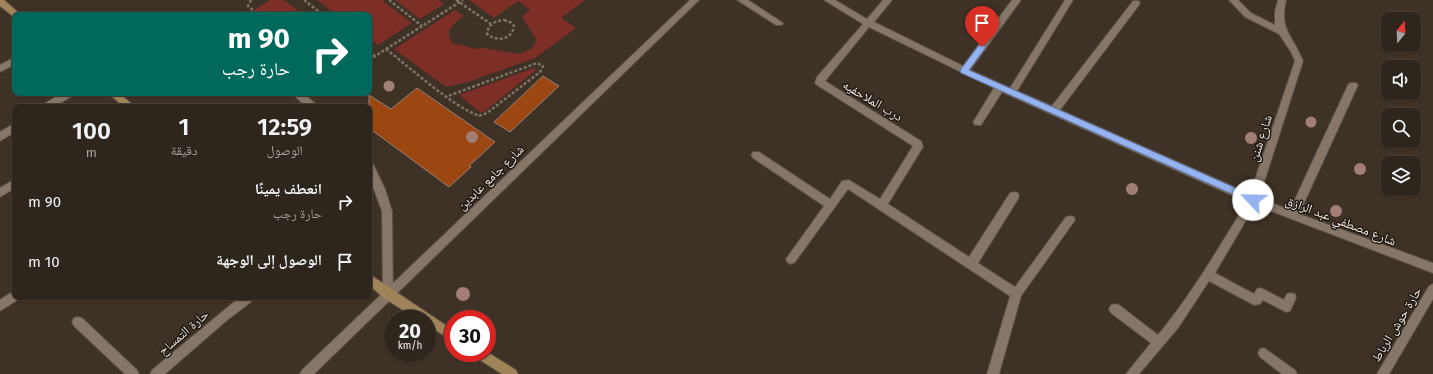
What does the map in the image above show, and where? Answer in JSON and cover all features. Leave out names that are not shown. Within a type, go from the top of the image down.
[{"type":"main road","points":[[0,1],[13,12]]},
{"type":"main road","points":[[117,96],[126,104]]},
{"type":"main road","points":[[372,281],[413,310]]},
{"type":"main road","points":[[493,362],[512,374]]},
{"type":"street","name":"شارع جامع عابدين","points":[[306,374],[695,0]]},
{"type":"street","points":[[741,0],[779,23]]},
{"type":"street","name":"شارع مصطفي عبد الرازق","points":[[828,0],[868,23],[964,71],[1253,200],[1433,268]]},
{"type":"street","points":[[868,23],[888,0]]},
{"type":"street","points":[[964,71],[1017,0]]},
{"type":"street","points":[[1012,92],[1069,0]]},
{"type":"street","points":[[1233,0],[1248,15],[1282,31]]},
{"type":"street","name":"شارع شنن","points":[[1132,374],[1174,324],[1253,200],[1299,61],[1296,50],[1282,31],[1279,23],[1278,13],[1282,0]]},
{"type":"street","points":[[1054,110],[1134,1]]},
{"type":"street","name":"درب الملاحفيه","points":[[868,23],[820,79],[820,83],[918,144],[918,147],[882,205]]},
{"type":"street","points":[[0,69],[12,62]]},
{"type":"street","points":[[1292,216],[1353,85]]},
{"type":"street","points":[[978,122],[1000,87]]},
{"type":"street","points":[[52,104],[64,96]]},
{"type":"street","points":[[300,96],[310,104]]},
{"type":"street","points":[[0,137],[12,129]]},
{"type":"street","points":[[756,155],[831,205]]},
{"type":"street","points":[[372,172],[380,189],[387,211],[388,294]]},
{"type":"street","points":[[791,259],[847,184],[882,205],[1016,294]]},
{"type":"street","points":[[0,193],[12,185]]},
{"type":"street","points":[[970,264],[1014,196]]},
{"type":"street","points":[[993,374],[1016,294],[1070,220]]},
{"type":"street","points":[[1207,274],[1255,301],[1261,293],[1286,307],[1291,298]]},
{"type":"street","name":"حارة حوش الرباط","points":[[1383,374],[1432,291]]},
{"type":"street","points":[[0,306],[12,296]]},
{"type":"street","name":"حارة التمساح","points":[[156,374],[244,300]]},
{"type":"street","points":[[1115,309],[1158,342]]},
{"type":"street","points":[[78,322],[132,374]]},
{"type":"street","points":[[1264,353],[1291,374]]},
{"type":"path","points":[[251,0],[248,6],[255,12]]},
{"type":"path","points":[[304,0],[319,12]]},
{"type":"path","points":[[389,0],[422,26]]},
{"type":"path","points":[[456,0],[491,24]]},
{"type":"path","points":[[374,56],[463,0]]},
{"type":"path","points":[[504,20],[510,22],[514,26],[514,31],[510,36],[497,40],[491,38],[487,34],[487,29],[491,24],[504,20]]},
{"type":"path","points":[[386,49],[448,96],[475,116],[484,115],[540,72],[543,66],[537,63],[448,96]]},
{"type":"shaded area","points":[[270,0],[284,0],[300,12],[257,12],[254,10]]},
{"type":"shaded area","points":[[317,0],[382,0],[412,23],[378,45],[372,40],[372,12],[333,12]]},
{"type":"shaded area","points":[[395,0],[439,0],[444,4],[420,19]]},
{"type":"shaded area","points":[[469,0],[585,0],[561,18],[576,28],[535,58],[471,81],[446,87],[394,49],[455,10],[464,16],[453,25],[449,32],[450,39],[453,44],[474,49],[483,48],[519,54],[531,49],[535,44],[536,39],[522,17],[530,10],[518,1],[494,18]]},
{"type":"shaded area","points":[[534,68],[536,70],[481,113],[459,95]]},
{"type":"building","points":[[543,76],[559,86],[510,132],[494,122]]},
{"type":"building","points":[[417,88],[495,142],[449,187],[372,130],[372,104],[369,104],[369,96],[391,109]]},
{"type":"route","points":[[982,47],[964,71],[1253,200]]}]
